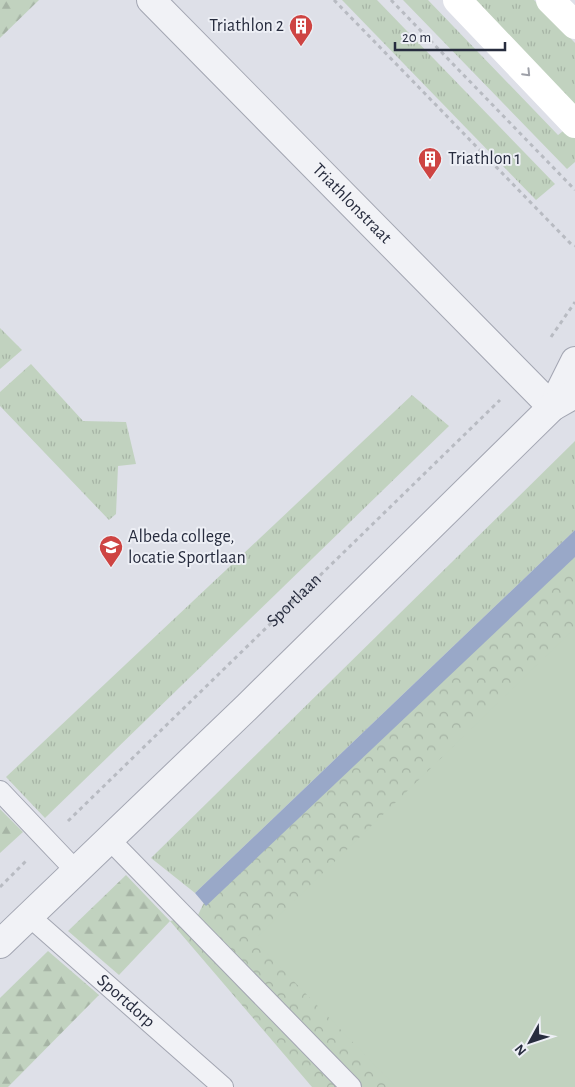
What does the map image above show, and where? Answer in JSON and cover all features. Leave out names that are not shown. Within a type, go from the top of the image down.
[{"type":"main road","points":[[457,0],[575,124]]},
{"type":"main road","points":[[550,0],[575,25]]},
{"type":"street","name":"Triathlonstraat","points":[[151,0],[552,408]]},
{"type":"street","points":[[552,408],[575,361]]},
{"type":"street","points":[[0,944],[255,699],[552,408],[575,394]]},
{"type":"lane","points":[[0,791],[76,871]]},
{"type":"lane","points":[[109,839],[351,1087]]},
{"type":"lane","name":"Sportdorp","points":[[29,916],[223,1087]]},
{"type":"path","points":[[334,0],[564,237],[575,246]]},
{"type":"path","points":[[391,0],[575,190]]},
{"type":"path","name":"Sportlaan","points":[[0,887],[523,378],[575,302]]},
{"type":"green space","points":[[0,0],[39,0],[0,38]]},
{"type":"green space","points":[[342,0],[377,0],[555,184],[536,200]]},
{"type":"green space","points":[[403,0],[428,0],[558,135],[567,128],[575,137],[575,162],[567,169]]},
{"type":"green space","points":[[474,0],[534,0],[575,43],[575,105]]},
{"type":"green space","points":[[0,328],[22,350],[0,369]]},
{"type":"green space","points":[[31,364],[83,421],[126,422],[136,464],[118,466],[116,514],[109,520],[0,406],[0,392]]},
{"type":"green space","points":[[412,395],[449,426],[45,818],[6,777]]},
{"type":"green space","points":[[575,441],[575,530],[195,893],[151,858]]},
{"type":"green space","points":[[575,543],[575,1087],[312,1087],[170,921],[198,915],[210,890]]},
{"type":"green space","points":[[575,628],[575,1087],[396,1087],[254,940]]},
{"type":"green space","points":[[0,809],[23,832],[0,853]]},
{"type":"green space","points":[[126,875],[170,921],[119,975],[68,931]]},
{"type":"green space","points":[[48,951],[99,995],[8,1087],[0,1087],[0,998]]},
{"type":"water","points":[[575,530],[575,557],[206,906],[195,893]]},
{"type":"place","name":"Triathlon 2","points":[[301,47]]},
{"type":"place","name":"Triathlon 1","points":[[430,180]]},
{"type":"place","name":"Albeda college, locatie Sportlaan","points":[[111,568]]}]
